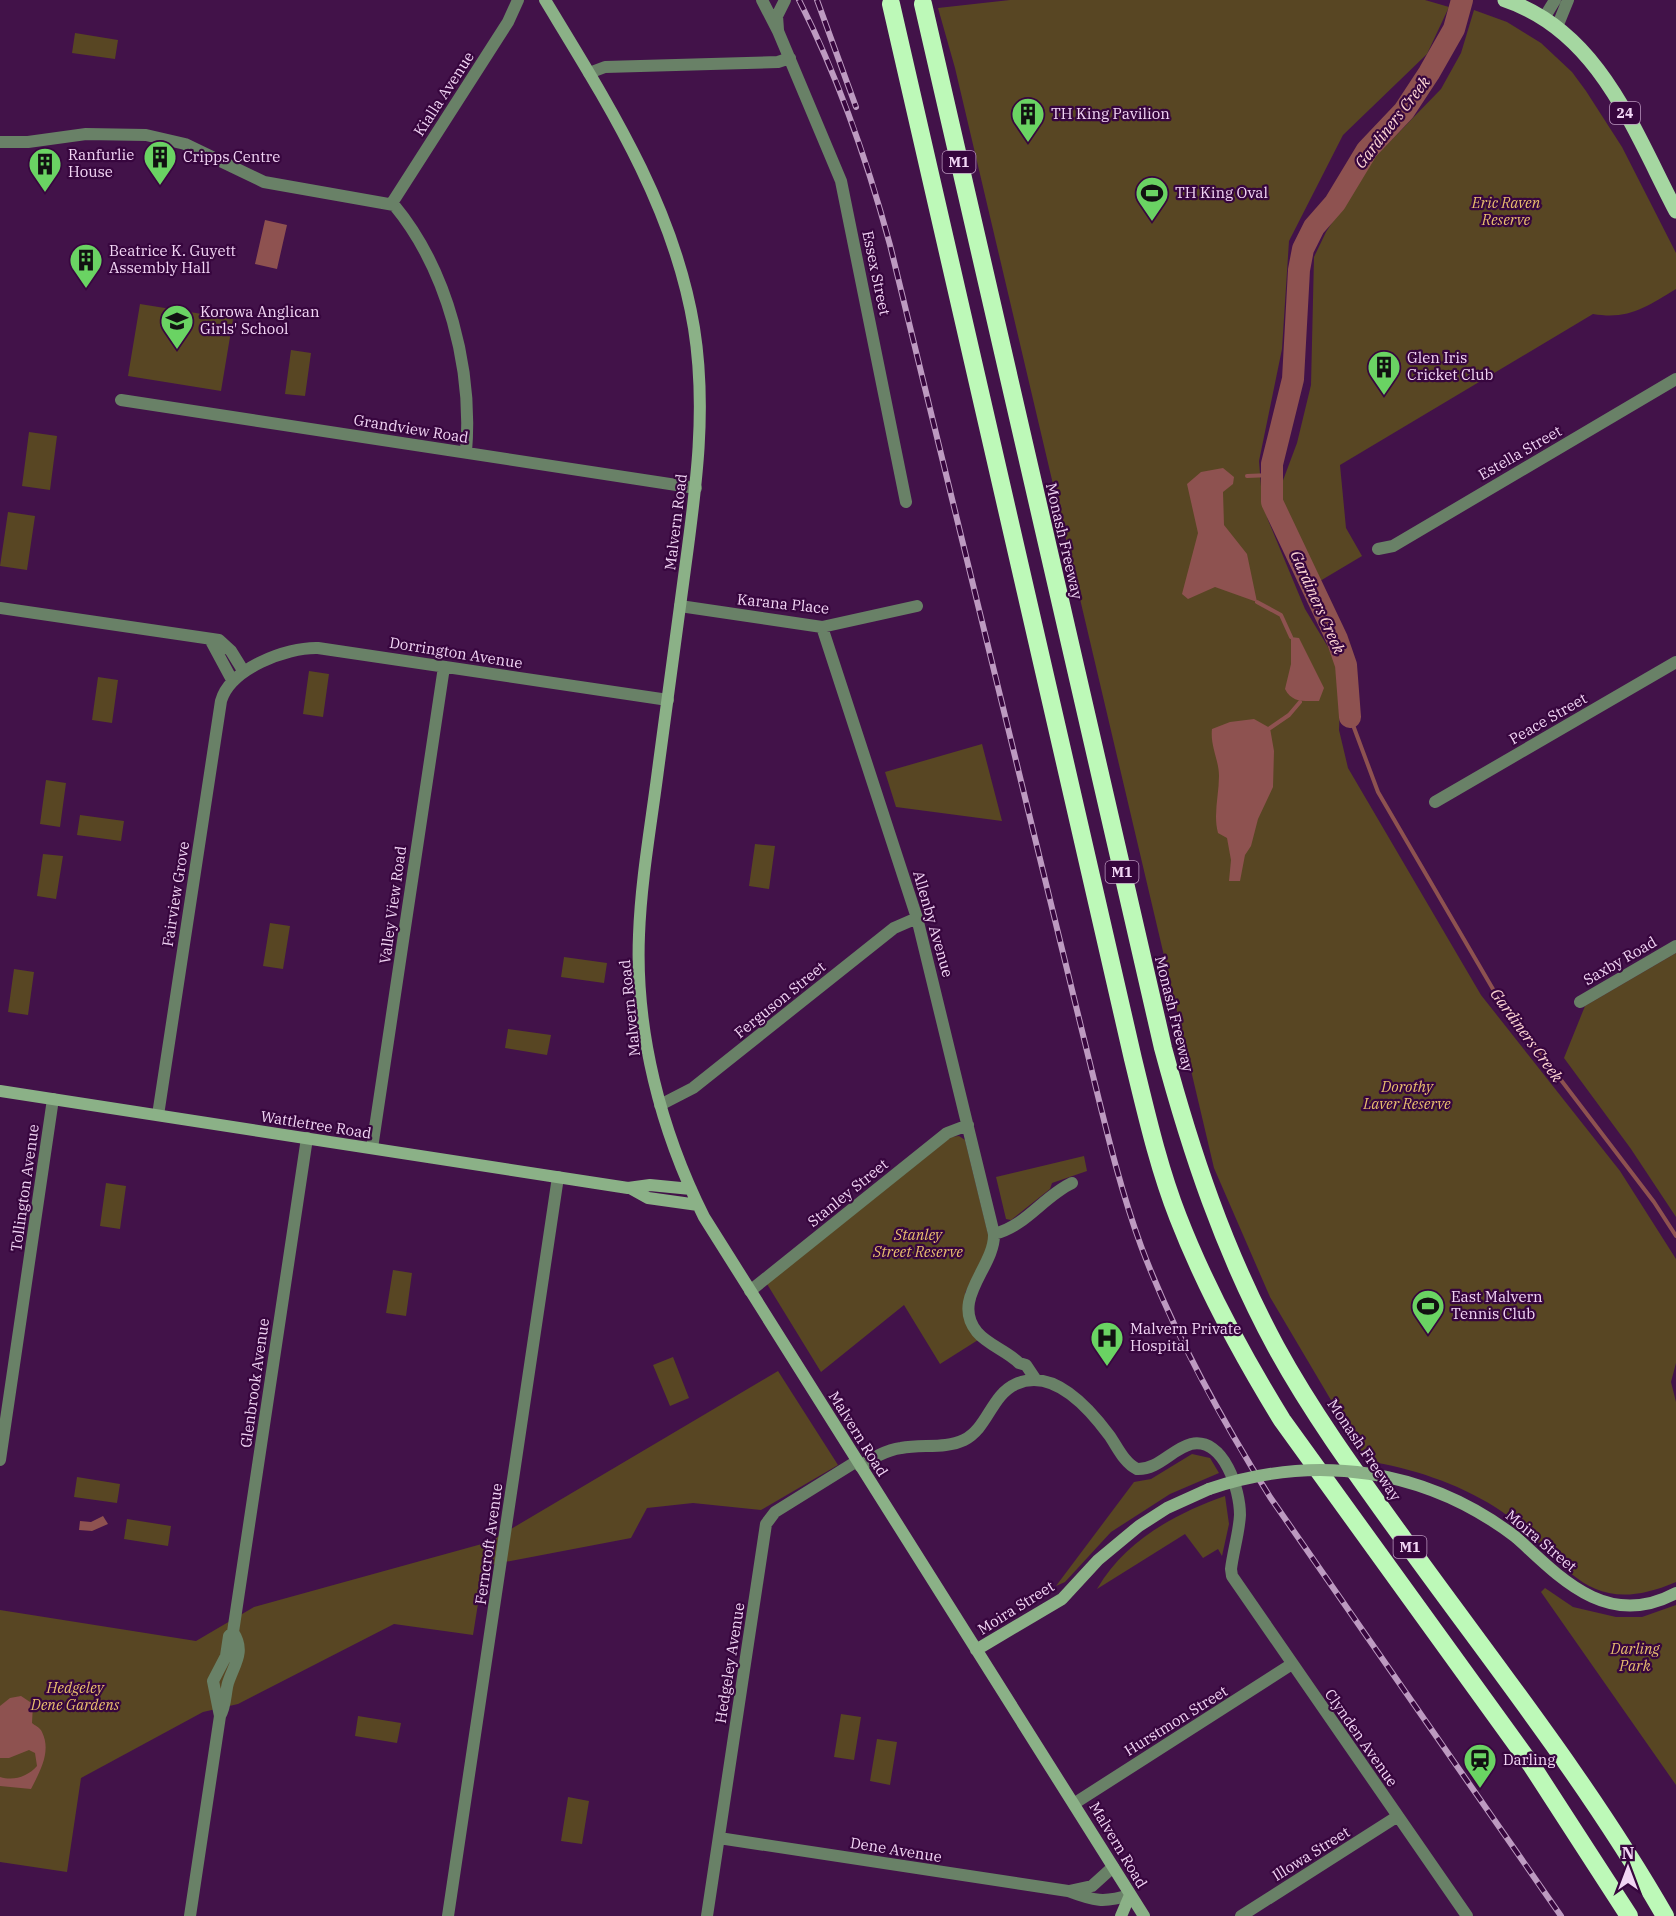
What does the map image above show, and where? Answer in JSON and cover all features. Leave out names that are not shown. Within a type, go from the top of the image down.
[{"type":"highway","name":"M1","points":[[891,4],[1136,1070],[1162,1171],[1177,1215],[1215,1304],[1246,1363],[1282,1420],[1532,1766],[1629,1916]]},
{"type":"highway","name":"Monash Freeway","points":[[923,4],[1163,1048],[1196,1166],[1213,1211],[1246,1288],[1277,1349],[1309,1401],[1368,1490],[1591,1796],[1665,1916]]},
{"type":"main road","name":"Malvern Road","points":[[545,0],[589,73],[654,191],[682,271],[694,327],[700,385],[700,437],[696,488],[641,896],[639,938],[643,1018],[660,1105],[698,1205],[858,1464],[1075,1803],[1143,1915]]},
{"type":"main road","name":"24","points":[[1505,0],[1544,18],[1586,54],[1606,80],[1676,211]]},
{"type":"main road","name":"Wattletree Road","points":[[0,1091],[628,1188],[650,1185],[691,1189]]},
{"type":"main road","name":"Wattletree Road","points":[[628,1188],[648,1198],[698,1205]]},
{"type":"main road","name":"Moira Street","points":[[976,1650],[1062,1599],[1098,1560],[1139,1526],[1167,1508],[1209,1489],[1238,1480],[1297,1469],[1363,1472],[1407,1482],[1447,1496],[1489,1518],[1517,1538],[1576,1590],[1597,1599],[1619,1605],[1644,1604],[1676,1593]]},
{"type":"main road","points":[[1121,1916],[1130,1895]]},
{"type":"street","name":"Kialla Avenue","points":[[392,203],[508,22],[518,0]]},
{"type":"street","name":"Essex Street","points":[[762,0],[790,58],[841,181],[906,502]]},
{"type":"street","points":[[778,31],[777,16],[785,0]]},
{"type":"street","points":[[1544,18],[1555,0]]},
{"type":"street","points":[[1557,27],[1568,0]]},
{"type":"street","points":[[589,73],[605,67],[778,62],[790,58]]},
{"type":"street","points":[[0,142],[28,142],[86,134],[146,135],[185,144],[264,182],[392,203],[425,254],[451,317],[466,389],[466,452]]},
{"type":"street","name":"Estella Street","points":[[1378,549],[1393,546],[1676,379]]},
{"type":"street","name":"Grandview Road","points":[[121,400],[696,488]]},
{"type":"street","name":"Karana Place","points":[[680,606],[822,627],[917,606]]},
{"type":"street","points":[[0,608],[224,643],[244,672]]},
{"type":"street","name":"Allenby Avenue","points":[[822,627],[917,918],[994,1234],[993,1248],[970,1296],[970,1316],[978,1334],[1019,1363],[1026,1365],[1036,1380]]},
{"type":"street","points":[[211,641],[232,680]]},
{"type":"street","name":"Dorrington Avenue","points":[[232,680],[286,652],[305,648],[668,700]]},
{"type":"street","name":"Peace Street","points":[[1435,802],[1676,662]]},
{"type":"street","name":"Valley View Road","points":[[372,1148],[444,667]]},
{"type":"street","name":"Fairview Grove","points":[[158,1115],[220,701],[232,680]]},
{"type":"street","name":"Ferguson Street","points":[[660,1105],[683,1095],[894,928],[917,918]]},
{"type":"street","name":"Saxby Road","points":[[1580,1002],[1676,946]]},
{"type":"street","name":"Tollington Avenue","points":[[0,1460],[53,1099]]},
{"type":"street","name":"Stanley Street","points":[[750,1291],[947,1133],[968,1125]]},
{"type":"street","name":"Glenbrook Avenue","points":[[190,1916],[220,1716],[213,1681],[226,1656],[229,1636],[233,1632],[307,1138]]},
{"type":"street","name":"Ferncroft Avenue","points":[[448,1916],[558,1177]]},
{"type":"street","points":[[994,1234],[1012,1228],[1053,1193],[1072,1183]]},
{"type":"street","points":[[1019,1363],[1015,1369],[1015,1384],[1036,1380]]},
{"type":"street","name":"Clynden Avenue","points":[[1036,1380],[1054,1384],[1081,1403],[1106,1431],[1125,1459],[1137,1469],[1148,1468],[1192,1444],[1206,1444],[1218,1451],[1228,1469],[1239,1511],[1232,1576],[1467,1916]]},
{"type":"street","name":"Hedgeley Avenue","points":[[707,1916],[766,1524],[775,1512],[858,1464],[894,1449],[945,1445],[968,1438],[998,1397],[1015,1384]]},
{"type":"street","name":"Hurstmon Street","points":[[1075,1803],[1292,1664]]},
{"type":"street","name":"Illowa Street","points":[[1241,1916],[1398,1816]]},
{"type":"street","name":"Dene Avenue","points":[[719,1838],[1068,1891],[1089,1899],[1108,1902],[1130,1895]]},
{"type":"street","name":"Dene Avenue","points":[[1068,1891],[1089,1888],[1113,1867]]},
{"type":"green space","name":"Dorothy Laver Reserve","points":[[1010,0],[1425,0],[1449,7],[1427,54],[1343,135],[1289,241],[1282,349],[1259,461],[1262,499],[1268,520],[1305,609],[1328,647],[1338,670],[1341,686],[1339,730],[1348,768],[1481,995],[1620,1171],[1676,1259],[1676,1363],[1671,1382],[1676,1402],[1676,1582],[1643,1593],[1616,1594],[1594,1588],[1575,1577],[1519,1525],[1480,1498],[1433,1478],[1367,1461],[1270,1297],[1214,1168],[955,68],[938,8]]},
{"type":"green space","name":"Eric Raven Reserve","points":[[1474,10],[1507,22],[1541,43],[1572,72],[1586,91],[1622,147],[1676,253],[1676,289],[1637,310],[1617,315],[1593,314],[1340,465],[1346,528],[1362,556],[1320,581],[1282,505],[1282,483],[1297,443],[1311,385],[1314,257],[1326,232],[1374,158],[1441,89],[1461,53]]},
{"type":"green space","points":[[75,33],[118,40],[115,59],[72,53]]},
{"type":"green space","points":[[140,304],[233,319],[221,391],[128,376]]},
{"type":"green space","points":[[291,350],[311,353],[305,396],[285,394]]},
{"type":"green space","points":[[29,432],[57,436],[50,490],[22,486]]},
{"type":"green space","points":[[8,512],[35,516],[27,570],[0,566]]},
{"type":"green space","points":[[309,671],[329,674],[323,717],[303,714]]},
{"type":"green space","points":[[98,677],[118,680],[112,723],[92,720]]},
{"type":"green space","points":[[982,744],[1002,821],[896,807],[885,772]]},
{"type":"green space","points":[[46,780],[66,783],[60,827],[40,824]]},
{"type":"green space","points":[[80,815],[124,821],[121,841],[77,835]]},
{"type":"green space","points":[[755,844],[775,846],[769,889],[749,886]]},
{"type":"green space","points":[[43,854],[63,856],[56,899],[37,896]]},
{"type":"green space","points":[[270,923],[290,926],[283,969],[263,966]]},
{"type":"green space","points":[[1676,953],[1676,1217],[1631,1149],[1564,1058],[1585,1006]]},
{"type":"green space","points":[[564,957],[607,963],[604,983],[561,977]]},
{"type":"green space","points":[[14,969],[34,972],[28,1015],[8,1012]]},
{"type":"green space","points":[[508,1029],[551,1035],[547,1055],[505,1048]]},
{"type":"green space","name":"Stanley Street Reserve","points":[[959,1136],[965,1140],[989,1238],[988,1247],[965,1293],[978,1340],[940,1364],[904,1305],[821,1372],[767,1284],[951,1137]]},
{"type":"green space","points":[[1084,1156],[1087,1171],[1052,1183],[1050,1189],[1011,1220],[1006,1219],[996,1177]]},
{"type":"green space","points":[[106,1183],[126,1186],[120,1229],[100,1226]]},
{"type":"green space","points":[[393,1270],[412,1273],[406,1316],[386,1313]]},
{"type":"green space","points":[[673,1357],[689,1398],[670,1406],[653,1365]]},
{"type":"green space","name":"Hedgeley Dene Gardens","points":[[778,1371],[838,1465],[761,1510],[693,1503],[647,1508],[631,1538],[484,1566],[473,1635],[394,1624],[238,1704],[203,1712],[81,1778],[67,1872],[0,1862],[0,1610],[196,1641],[254,1607],[489,1542]]},
{"type":"green space","points":[[1192,1454],[1210,1458],[1219,1473],[1170,1494],[1111,1532],[1065,1582],[1056,1586],[1134,1482],[1151,1479]]},
{"type":"green space","points":[[77,1477],[120,1484],[117,1503],[74,1497]]},
{"type":"green space","points":[[1225,1496],[1229,1524],[1222,1556],[1218,1549],[1203,1558],[1185,1534],[1097,1589],[1122,1557],[1152,1531],[1187,1511]]},
{"type":"green space","points":[[127,1519],[171,1526],[168,1546],[124,1539]]},
{"type":"green space","name":"Darling Park","points":[[1545,1588],[1573,1607],[1616,1617],[1642,1617],[1676,1605],[1676,1785],[1541,1592]]},
{"type":"green space","points":[[841,1714],[861,1717],[854,1760],[834,1757]]},
{"type":"green space","points":[[358,1716],[401,1723],[397,1743],[355,1736]]},
{"type":"green space","points":[[877,1739],[897,1742],[890,1785],[870,1781]]},
{"type":"green space","points":[[568,1797],[589,1801],[582,1844],[561,1841]]},
{"type":"shaded area","points":[[265,220],[287,225],[277,269],[255,264]]},
{"type":"shaded area","points":[[1223,468],[1234,477],[1233,484],[1223,492],[1224,525],[1247,554],[1257,602],[1215,587],[1188,599],[1182,594],[1198,533],[1187,484],[1201,472]]},
{"type":"shaded area","points":[[1291,637],[1299,638],[1324,688],[1319,701],[1295,699],[1285,689],[1291,664]]},
{"type":"shaded area","points":[[1254,719],[1270,728],[1274,751],[1273,787],[1258,819],[1251,846],[1245,855],[1240,881],[1229,881],[1231,860],[1227,838],[1218,833],[1217,826],[1219,776],[1212,729],[1230,722]]},
{"type":"shaded area","points":[[103,1516],[108,1524],[92,1531],[79,1530],[80,1521],[91,1522]]},
{"type":"shaded area","points":[[21,1696],[33,1704],[32,1723],[41,1730],[46,1747],[38,1776],[31,1789],[0,1786],[0,1777],[10,1779],[20,1777],[37,1766],[35,1753],[29,1750],[9,1758],[0,1758],[0,1706],[10,1698]]},
{"type":"waterway","name":"Gardiners Creek","points":[[1350,717],[1346,665],[1337,639],[1272,502],[1272,464],[1293,379],[1299,270],[1303,249],[1314,227],[1335,203],[1367,150],[1404,111],[1429,73],[1454,29],[1462,0]]},
{"type":"waterway","points":[[1247,476],[1271,475]]},
{"type":"waterway","points":[[1257,602],[1281,615],[1291,637]]},
{"type":"waterway","points":[[1270,728],[1289,715],[1300,702]]},
{"type":"waterway","name":"Gardiners Creek","points":[[1350,717],[1378,792],[1497,996],[1654,1202],[1676,1236]]},
{"type":"railway","points":[[799,0],[827,60],[851,120],[890,245],[1106,1128],[1128,1207],[1154,1279],[1199,1374],[1270,1497],[1561,1916]]},
{"type":"railway","points":[[817,0],[856,107]]},
{"type":"place","name":"TH King Pavilion","points":[[1028,143]]},
{"type":"place","name":"Cripps Centre","points":[[160,186]]},
{"type":"place","name":"Ranfurlie House","points":[[45,193]]},
{"type":"place","name":"TH King Oval","points":[[1152,222]]},
{"type":"place","name":"Beatrice K. Guyett Assembly Hall","points":[[86,289]]},
{"type":"place","name":"Korowa Anglican Girls' School","points":[[177,350]]},
{"type":"place","name":"Glen Iris Cricket Club","points":[[1384,396]]},
{"type":"place","name":"East Malvern Tennis Club","points":[[1428,1335]]},
{"type":"place","name":"Malvern Private Hospital","points":[[1107,1367]]},
{"type":"place","name":"Darling","points":[[1480,1789]]}]
